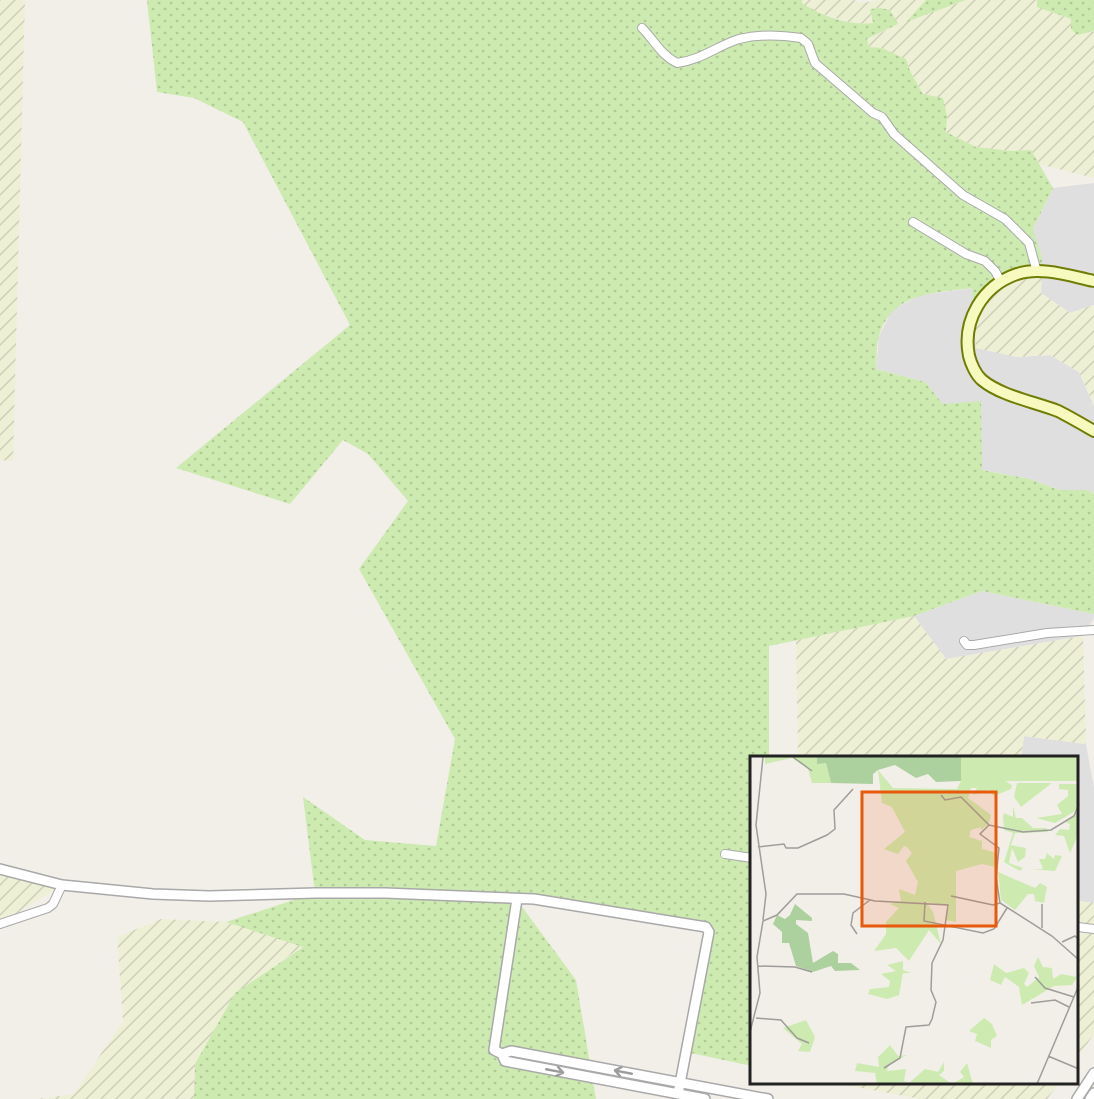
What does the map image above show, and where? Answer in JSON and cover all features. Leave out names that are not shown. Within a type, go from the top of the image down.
[{"type":"main road","points":[[1094,281],[1057,273],[1037,272],[1018,274],[1001,282],[977,305],[969,323],[966,343],[971,364],[981,380],[998,389],[1058,411],[1094,431]]},
{"type":"street","points":[[642,28],[661,52],[677,63],[701,57],[741,39],[773,35],[805,40],[815,63],[873,113],[882,117],[894,134],[963,195],[1005,219],[1029,243],[1037,272]]},
{"type":"street","points":[[913,222],[966,254],[985,261],[995,271],[1001,282]]},
{"type":"street","points":[[964,641],[967,645],[974,645],[1047,633],[1094,630]]},
{"type":"street","points":[[725,854],[750,858]]},
{"type":"street","points":[[0,869],[62,885],[143,893],[198,895],[385,893],[534,899],[706,927],[709,932],[678,1096]]},
{"type":"street","points":[[0,924],[48,908],[53,904],[62,885]]},
{"type":"street","points":[[517,899],[495,1052],[502,1054],[511,1051],[768,1099]]},
{"type":"street","points":[[1079,927],[1094,929]]},
{"type":"street","points":[[502,1054],[505,1061],[678,1096],[705,1099]]},
{"type":"street","points":[[1077,1099],[1094,1073]]},
{"type":"street","points":[[1090,1099],[1094,1093]]},
{"type":"shaded area","points":[[1094,183],[1094,305],[1070,313],[1041,293],[1033,229],[1053,188]]},
{"type":"shaded area","points":[[973,288],[1016,357],[1050,355],[1079,372],[1094,406],[1094,494],[1087,490],[1059,490],[1030,479],[982,470],[943,404],[925,382],[876,369],[879,336],[892,310],[920,295]]},
{"type":"shaded area","points":[[982,591],[1094,614],[1094,618],[1083,636],[946,659],[914,616]]},
{"type":"shaded area","points":[[1024,736],[1086,744],[1094,788],[1094,903],[1079,901],[1079,756],[1021,756]]},
{"type":"green space","points":[[0,0],[25,0],[13,461],[0,460]]},
{"type":"green space","points":[[147,0],[802,0],[802,3],[827,16],[854,23],[873,23],[870,9],[890,10],[898,24],[867,39],[869,47],[882,48],[906,59],[923,94],[943,98],[947,116],[946,132],[976,147],[1011,151],[1031,150],[1053,188],[1033,229],[1042,258],[1042,272],[1001,282],[973,314],[972,288],[916,297],[904,303],[885,322],[879,336],[876,369],[925,382],[943,404],[981,401],[982,470],[1030,479],[1059,490],[1087,490],[1094,494],[1094,614],[982,591],[914,616],[769,646],[769,756],[750,756],[750,1066],[686,1052],[709,932],[517,900],[576,980],[596,1099],[194,1099],[195,1064],[235,993],[303,947],[226,922],[315,893],[303,797],[365,840],[436,846],[455,739],[359,569],[408,501],[368,454],[343,440],[290,504],[176,468],[350,325],[243,122],[194,98],[157,92]]},
{"type":"green space","points":[[802,0],[854,0],[860,3],[883,0],[926,0],[908,21],[966,0],[1037,0],[1037,7],[1071,19],[1077,35],[1094,31],[1094,178],[1039,164],[1031,150],[1011,151],[976,147],[946,132],[947,116],[923,94],[906,59],[869,47],[867,40],[898,24],[870,15],[873,23],[858,25],[816,12],[801,3]]},
{"type":"green space","points":[[926,0],[966,0],[906,22]]},
{"type":"green space","points":[[1037,0],[1094,0],[1094,31],[1077,35],[1071,29],[1071,19],[1037,7]]},
{"type":"green space","points":[[1042,272],[1041,293],[1070,313],[1094,305],[1094,405],[1079,372],[1050,355],[1016,357],[976,348],[973,314],[1001,282]]},
{"type":"green space","points":[[914,616],[946,659],[1083,636],[1086,744],[1024,736],[1021,756],[798,756],[796,640]]},
{"type":"green space","points":[[0,870],[62,885],[0,924]]},
{"type":"green space","points":[[1079,901],[1094,903],[1094,1034],[1079,1056]]},
{"type":"green space","points":[[161,919],[226,922],[303,946],[235,993],[195,1064],[194,1099],[37,1099],[74,1094],[123,1021],[117,937]]},
{"type":"green space","points":[[841,1084],[1058,1084],[1047,1099],[920,1099]]}]
